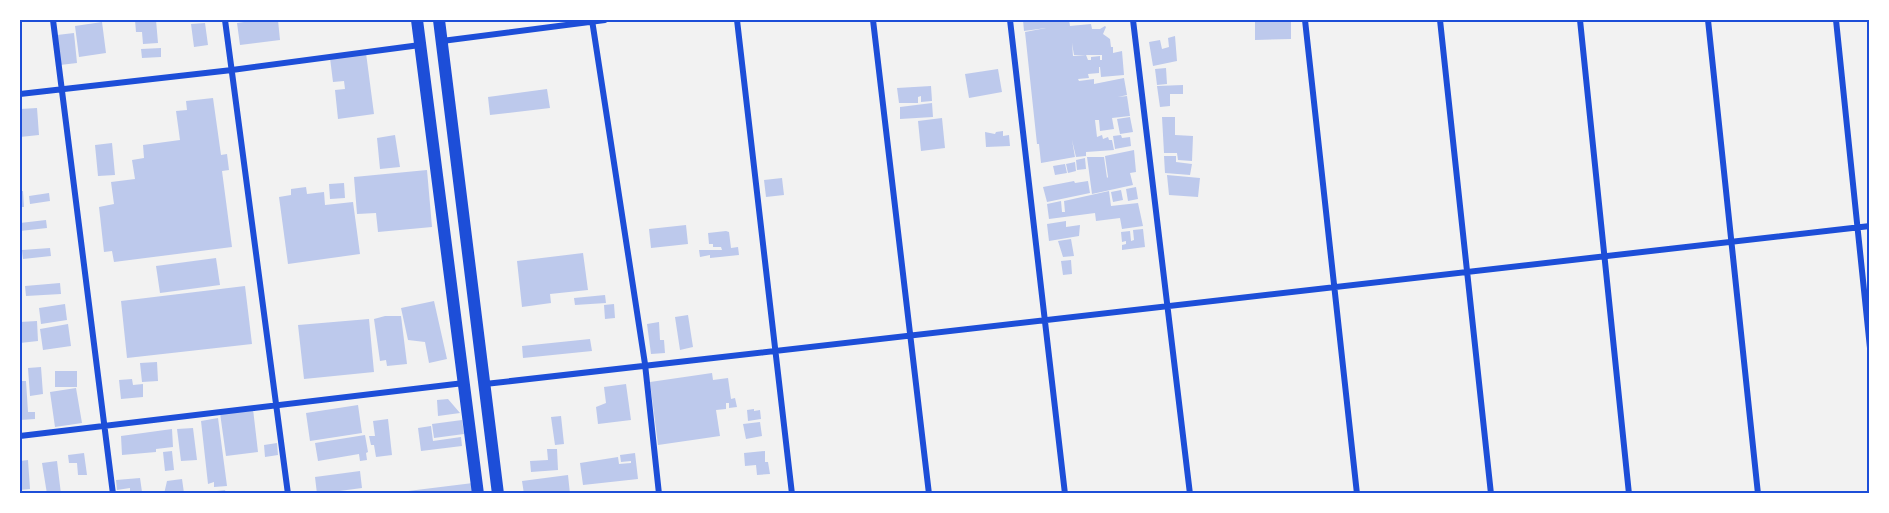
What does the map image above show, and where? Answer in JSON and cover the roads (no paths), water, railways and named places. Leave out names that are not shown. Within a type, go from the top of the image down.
[{"type":"main road","points":[[417,20],[478,494]]},
{"type":"main road","points":[[439,20],[498,494]]},
{"type":"street","points":[[53,20],[113,494]]},
{"type":"street","points":[[225,20],[288,494]]},
{"type":"street","points":[[592,20],[645,364],[659,494]]},
{"type":"street","points":[[442,41],[605,20]]},
{"type":"street","points":[[737,20],[792,494]]},
{"type":"street","points":[[873,20],[929,494]]},
{"type":"street","points":[[1010,20],[1065,494]]},
{"type":"street","points":[[1132,20],[1190,494]]},
{"type":"street","points":[[1305,20],[1357,494]]},
{"type":"street","points":[[1440,20],[1491,494]]},
{"type":"street","points":[[1580,20],[1629,494]]},
{"type":"street","points":[[1708,20],[1758,494]]},
{"type":"street","points":[[1836,20],[1869,348]]},
{"type":"street","points":[[20,94],[232,70],[420,45]]},
{"type":"street","points":[[484,384],[1869,226]]},
{"type":"street","points":[[20,436],[464,383]]}]
